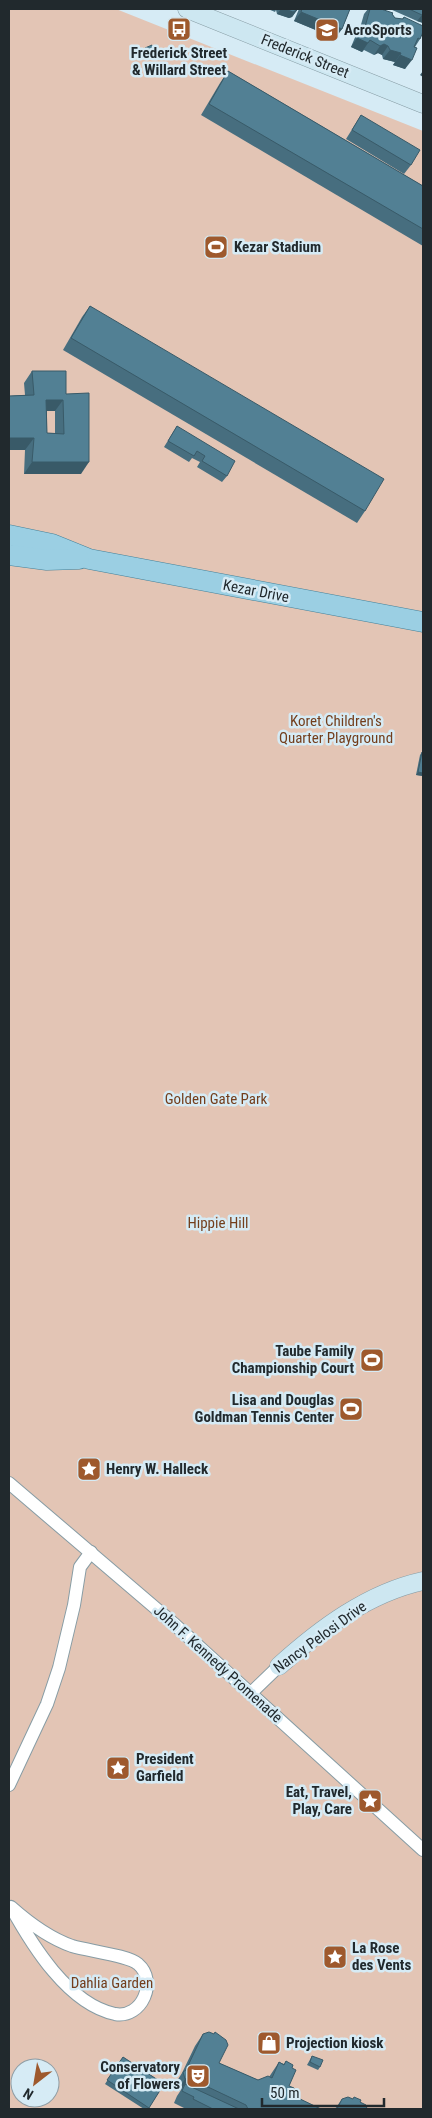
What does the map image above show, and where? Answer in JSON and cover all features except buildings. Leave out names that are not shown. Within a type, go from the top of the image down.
[{"type":"main road","name":"Frederick Street","points":[[187,9],[423,104]]},
{"type":"main road","name":"Kezar Drive","points":[[9,535],[52,544],[89,559],[423,622]]},
{"type":"main road","name":"Kezar Drive","points":[[11,555],[48,560],[89,559]]},
{"type":"main road","name":"Nancy Pelosi Drive","points":[[278,1666],[326,1628],[360,1605],[392,1590],[423,1581]]},
{"type":"street","name":"John F. Kennedy Promenade","points":[[9,1482],[251,1693],[423,1850]]},
{"type":"street","points":[[9,1785],[47,1704],[59,1668],[74,1605],[80,1567],[91,1552]]},
{"type":"street","name":"Nancy Pelosi Drive","points":[[251,1693],[278,1666]]},
{"type":"street","points":[[10,1904],[33,1925],[58,1940],[79,1948],[137,1963],[144,1970],[146,1978],[145,1996],[140,2004],[134,2010],[125,2014],[116,2014],[96,2005],[72,1990],[48,1966],[10,1904]]},
{"type":"green space","name":"Golden Gate Park","points":[[9,9],[116,9],[423,131],[423,2109],[9,2109]]},
{"type":"place","name":"Frederick Street & Willard Street","points":[[179,29]]},
{"type":"place","name":"AcroSports","points":[[327,30]]},
{"type":"place","name":"Kezar Stadium","points":[[216,247]]},
{"type":"place","name":"Taube Family Championship Court","points":[[372,1360]]},
{"type":"place","name":"Lisa and Douglas Goldman Tennis Center","points":[[351,1409]]},
{"type":"place","name":"Henry W. Halleck","points":[[89,1469]]},
{"type":"place","name":"President Garfield","points":[[118,1768]]},
{"type":"place","name":"Eat, Travel, Play, Care","points":[[370,1801]]},
{"type":"place","name":"La Rose des Vents","points":[[335,1957]]},
{"type":"place","name":"Projection kiosk","points":[[269,2043]]},
{"type":"place","name":"Conservatory of Flowers","points":[[198,2076]]},
{"type":"park label","name":"Koret Children's Quarter Playground","points":[[336,730]]},
{"type":"park label","name":"Hippie Hill","points":[[218,1223]]},
{"type":"park label","name":"Dahlia Garden","points":[[112,1983]]}]
